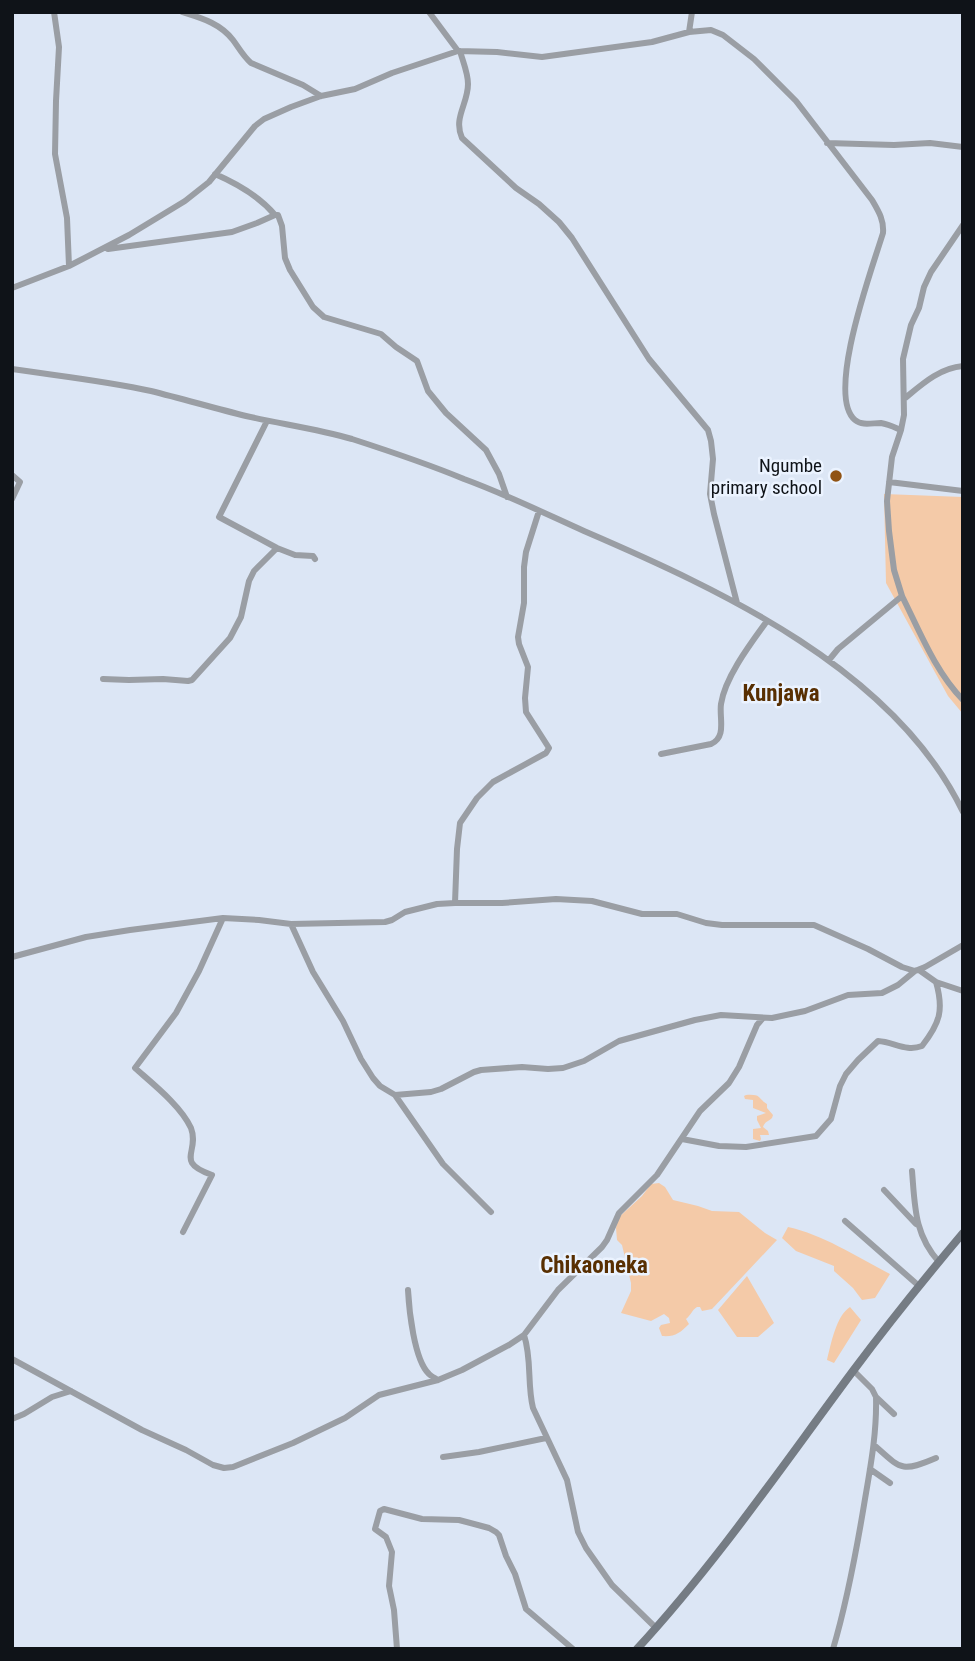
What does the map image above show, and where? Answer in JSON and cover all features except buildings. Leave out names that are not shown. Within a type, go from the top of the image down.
[{"type":"main road","points":[[638,1649],[743,1522],[853,1370],[963,1233]]},
{"type":"street","points":[[54,12],[59,47],[55,154],[67,218],[69,266]]},
{"type":"street","points":[[182,12],[214,23],[225,31],[244,58],[251,63],[303,85],[321,96]]},
{"type":"street","points":[[429,12],[459,51],[467,74],[466,100],[458,123],[463,138],[516,188],[559,222],[649,359],[708,430],[713,459],[710,481],[714,514],[737,603]]},
{"type":"street","points":[[689,32],[692,12]]},
{"type":"street","points":[[12,288],[69,266],[185,201],[209,181],[246,136],[264,119],[321,96],[355,89],[392,73],[459,51],[542,57],[652,42],[689,32],[711,30],[723,35],[754,59],[796,101],[872,200],[883,224],[883,233],[852,338],[845,378],[848,408],[857,421],[864,424],[880,423],[901,430]]},
{"type":"street","points":[[827,143],[930,143],[963,147]]},
{"type":"street","points":[[215,174],[257,197],[280,218],[285,258],[313,307],[324,317],[384,336],[417,361],[428,391],[446,413],[486,450],[508,497]]},
{"type":"street","points":[[102,249],[232,232],[275,215]]},
{"type":"street","points":[[963,225],[930,272],[911,325],[904,359],[904,415],[892,457],[887,501],[894,570],[902,596],[928,649],[963,700]]},
{"type":"street","points":[[904,399],[943,370],[963,366]]},
{"type":"street","points":[[12,369],[151,391],[349,439],[465,479],[683,576],[737,603],[829,660],[911,733],[940,771],[963,812]]},
{"type":"street","points":[[267,421],[219,517],[277,548],[295,555],[313,556],[315,559]]},
{"type":"street","points":[[12,475],[19,480],[20,485],[12,499]]},
{"type":"street","points":[[889,482],[963,491]]},
{"type":"street","points":[[455,903],[460,823],[493,782],[546,753],[549,748],[526,712],[528,667],[518,637],[524,603],[526,552],[539,511]]},
{"type":"street","points":[[103,679],[192,680],[230,638],[241,617],[254,571],[277,548]]},
{"type":"street","points":[[829,660],[838,649],[902,596]]},
{"type":"street","points":[[661,754],[717,741],[720,737],[721,705],[725,688],[767,621]]},
{"type":"street","points":[[12,957],[86,937],[223,918],[291,923],[385,922],[405,912],[437,904],[556,899],[592,901],[642,914],[677,914],[722,925],[814,926],[902,967],[917,970],[936,982],[963,991]]},
{"type":"street","points":[[183,1231],[212,1175],[199,1171],[193,1164],[190,1155],[192,1134],[187,1122],[159,1088],[135,1068],[176,1013],[223,918]]},
{"type":"street","points":[[291,923],[309,965],[338,1011],[373,1078],[395,1095],[443,1164],[491,1212]]},
{"type":"street","points":[[395,1095],[431,1092],[481,1070],[522,1066],[555,1069],[570,1066],[619,1041],[695,1020],[721,1015],[763,1018],[805,1010],[848,995],[883,993],[917,970],[963,946]]},
{"type":"street","points":[[682,1139],[719,1146],[746,1147],[816,1136],[831,1119],[846,1074],[878,1041],[913,1049],[922,1046],[933,1030],[940,1012],[941,1001],[936,982]]},
{"type":"street","points":[[12,1359],[142,1430],[224,1468],[233,1467],[345,1418],[379,1395],[439,1380],[478,1362],[524,1335],[564,1283],[602,1247],[619,1213],[657,1175],[700,1111],[729,1083],[763,1018]]},
{"type":"street","points":[[912,1171],[918,1225],[926,1246],[939,1262]]},
{"type":"street","points":[[884,1190],[918,1225]]},
{"type":"street","points":[[845,1221],[919,1286]]},
{"type":"street","points":[[408,1290],[411,1320],[421,1360],[427,1373],[439,1380]]},
{"type":"street","points":[[524,1335],[529,1356],[532,1402],[546,1438],[567,1479],[578,1532],[612,1585],[656,1628]]},
{"type":"street","points":[[853,1370],[894,1414]]},
{"type":"street","points":[[12,1419],[52,1397],[71,1391]]},
{"type":"street","points":[[833,1649],[855,1557],[874,1445],[876,1397]]},
{"type":"street","points":[[443,1457],[546,1438]]},
{"type":"street","points":[[874,1445],[902,1467],[912,1467],[936,1458]]},
{"type":"street","points":[[870,1469],[890,1483]]},
{"type":"street","points":[[397,1649],[394,1611],[388,1587],[392,1552],[386,1537],[375,1527],[380,1511],[384,1509],[422,1519],[459,1520],[496,1532],[515,1574],[526,1609],[573,1649]]},
{"type":"shaded area","points":[[884,494],[963,497],[963,714],[948,696],[886,583]]},
{"type":"shaded area","points":[[746,1095],[759,1097],[773,1115],[763,1127],[769,1135],[760,1135],[760,1141],[753,1139],[753,1129],[761,1128],[757,1116],[766,1113],[753,1108],[753,1100],[745,1099]]},
{"type":"shaded area","points":[[659,1183],[673,1200],[712,1211],[739,1212],[777,1240],[712,1309],[702,1311],[697,1307],[686,1319],[689,1324],[670,1336],[662,1336],[659,1328],[670,1323],[664,1314],[651,1321],[621,1313],[631,1291],[631,1283],[622,1245],[617,1240],[618,1218],[651,1184]]},
{"type":"shaded area","points":[[788,1227],[827,1241],[890,1274],[875,1298],[862,1300],[834,1271],[834,1266],[796,1251],[782,1238]]},
{"type":"shaded area","points":[[747,1276],[774,1323],[758,1337],[737,1337],[718,1310]]},
{"type":"shaded area","points":[[850,1307],[861,1320],[834,1363],[827,1360],[832,1339],[841,1317]]},
{"type":"place","name":"Ngumbe primary school","points":[[836,476]]},
{"type":"district","name":"Kunjawa","points":[[781,693]]},
{"type":"district","name":"Chikaoneka","points":[[594,1265]]}]
